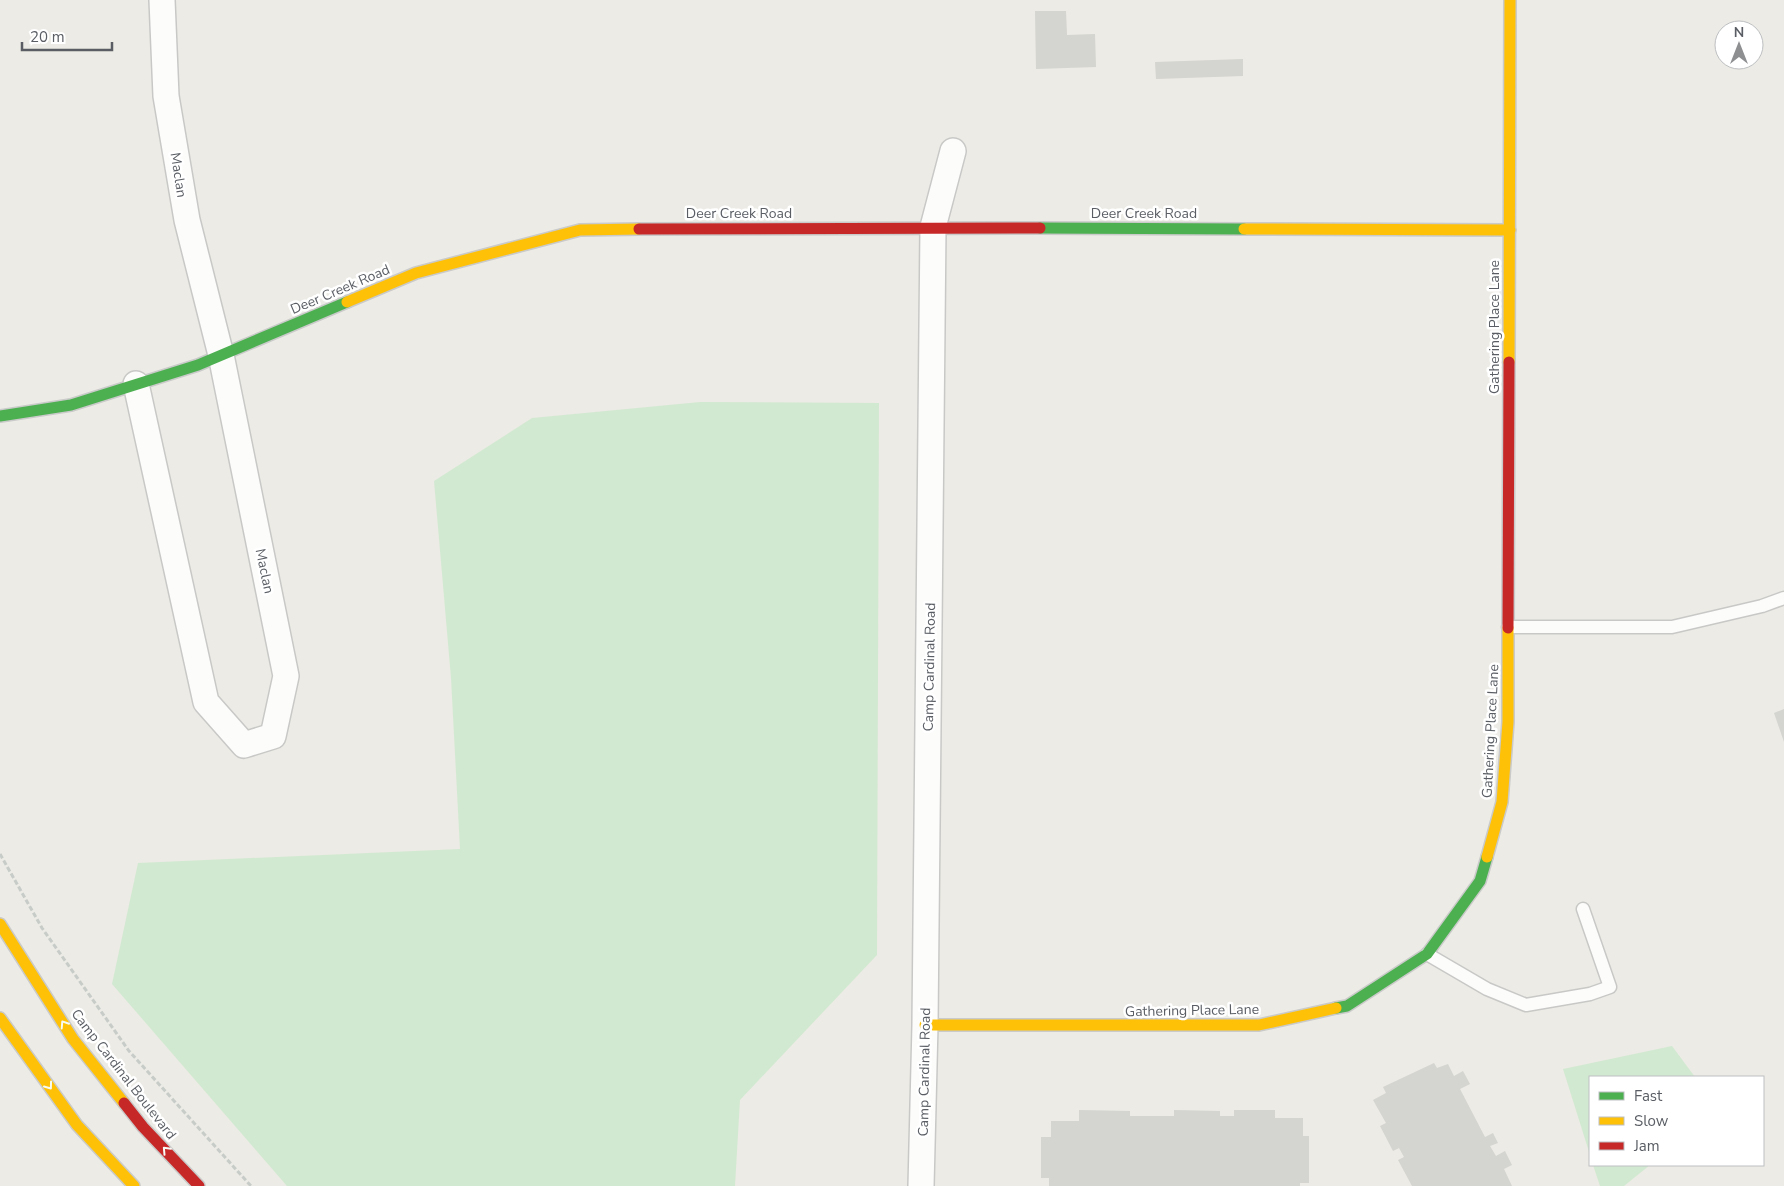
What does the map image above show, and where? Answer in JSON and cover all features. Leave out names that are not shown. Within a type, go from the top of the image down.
[{"type":"street","name":"Maclan","points":[[136,384],[206,702],[244,746],[273,736],[286,676],[221,355],[186,220],[166,96],[162,0]]},
{"type":"street","name":"Gathering Place Lane","points":[[925,1025],[1259,1025],[1347,1006],[1428,954],[1480,881],[1502,802],[1508,722],[1510,0]]},
{"type":"street","name":"Camp Cardinal Road","points":[[921,1186],[925,1025],[933,227],[954,151]]},
{"type":"street","name":"Deer Creek Road","points":[[0,416],[71,405],[198,365],[416,273],[580,230],[933,227],[1510,230]]},
{"type":"street","name":"Camp Cardinal Boulevard","points":[[0,924],[73,1039],[143,1127],[199,1186]]},
{"type":"street","points":[[0,1018],[77,1125],[134,1186]]},
{"type":"lane","points":[[1508,627],[1672,627],[1762,606],[1784,598]]},
{"type":"lane","points":[[1428,954],[1487,990],[1526,1005],[1590,994],[1610,987],[1582,909]]},
{"type":"path","points":[[0,854],[42,928],[129,1051],[251,1186]]},
{"type":"green space","points":[[700,402],[879,403],[877,955],[740,1100],[735,1186],[287,1186],[112,984],[138,863],[460,849],[451,678],[434,481],[532,418]]},
{"type":"green space","points":[[1672,1046],[1694,1076],[1589,1076],[1589,1152],[1563,1069]]},
{"type":"green space","points":[[1593,1166],[1649,1166],[1624,1186],[1600,1186]]},
{"type":"building","points":[[1035,11],[1066,11],[1067,35],[1095,34],[1096,67],[1036,69]]},
{"type":"building","points":[[1243,59],[1243,76],[1156,79],[1155,62]]},
{"type":"building","points":[[1784,709],[1784,742],[1774,713]]},
{"type":"building","points":[[1434,1063],[1437,1068],[1448,1064],[1454,1076],[1463,1071],[1470,1084],[1460,1089],[1485,1137],[1493,1133],[1498,1143],[1490,1146],[1496,1156],[1505,1151],[1512,1165],[1504,1169],[1512,1186],[1412,1186],[1398,1160],[1404,1157],[1399,1148],[1393,1151],[1380,1126],[1386,1123],[1373,1100],[1386,1093],[1383,1087]]},
{"type":"building","points":[[1079,1110],[1130,1111],[1130,1116],[1174,1116],[1174,1110],[1220,1111],[1220,1116],[1234,1116],[1234,1110],[1275,1110],[1275,1118],[1303,1118],[1303,1136],[1309,1136],[1309,1183],[1300,1183],[1300,1186],[1049,1186],[1049,1178],[1041,1178],[1041,1137],[1051,1137],[1051,1121],[1079,1121]]},
{"type":"traffic: fast","points":[[1040,228],[1244,229]]},
{"type":"traffic: fast","points":[[0,416],[71,405],[198,365],[347,302]]},
{"type":"traffic: fast","points":[[1336,1008],[1347,1006],[1427,954],[1480,881],[1487,857]]},
{"type":"traffic: slow","points":[[1509,362],[1510,0]]},
{"type":"traffic: slow","points":[[347,302],[416,273],[580,230],[639,229]]},
{"type":"traffic: slow","points":[[1244,229],[1510,230]]},
{"type":"traffic: slow","points":[[1487,857],[1502,802],[1508,722],[1508,628]]},
{"type":"traffic: slow","points":[[0,924],[73,1039],[124,1103]]},
{"type":"traffic: slow","points":[[925,1025],[1259,1025],[1336,1008]]},
{"type":"traffic: slow","points":[[0,1018],[77,1125],[134,1186]]},
{"type":"traffic: jam","points":[[639,229],[1040,228]]},
{"type":"traffic: jam","points":[[1508,628],[1509,362]]},
{"type":"traffic: jam","points":[[124,1103],[143,1127],[199,1186]]}]
